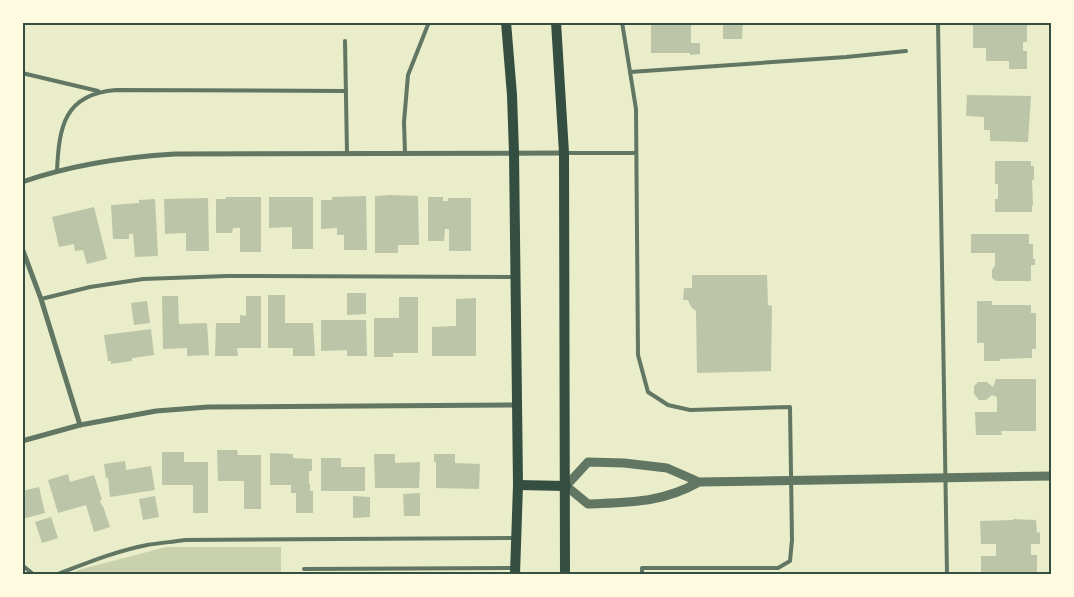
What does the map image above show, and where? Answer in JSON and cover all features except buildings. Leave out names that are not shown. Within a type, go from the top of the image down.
[{"type":"main road","points":[[506,22],[512,95],[514,153],[518,486],[516,571]]},
{"type":"main road","points":[[556,22],[564,153],[566,574]]},
{"type":"main road","points":[[518,486],[566,486]]},
{"type":"street","points":[[22,182],[57,171],[147,155],[252,152],[564,153]]},
{"type":"street","points":[[22,248],[80,424]]},
{"type":"street","points":[[22,441],[80,424],[156,411],[208,407],[517,405]]},
{"type":"street","points":[[700,482],[675,494],[655,499],[588,504],[566,486],[588,462],[624,463],[667,468],[700,482],[1052,476]]},
{"type":"lane","points":[[405,153],[404,122],[408,75],[429,22]]},
{"type":"lane","points":[[622,22],[636,109],[638,355],[648,392],[668,405],[690,410],[790,407],[792,540],[790,561],[778,568],[642,568],[642,574]]},
{"type":"lane","points":[[938,22],[947,574]]},
{"type":"lane","points":[[345,40],[347,153]]},
{"type":"lane","points":[[630,72],[846,58],[906,51]]},
{"type":"lane","points":[[22,73],[98,91],[346,91]]},
{"type":"lane","points":[[57,171],[59,140],[70,111],[82,98],[98,91]]},
{"type":"lane","points":[[564,153],[636,153]]},
{"type":"lane","points":[[40,299],[90,287],[143,279],[227,276],[516,277]]},
{"type":"lane","points":[[58,574],[92,561],[146,545],[185,540],[517,538]]},
{"type":"lane","points":[[22,565],[33,574]]},
{"type":"lane","points":[[304,569],[516,571]]},
{"type":"green space","points":[[166,547],[281,547],[281,574],[74,574],[78,570]]}]
